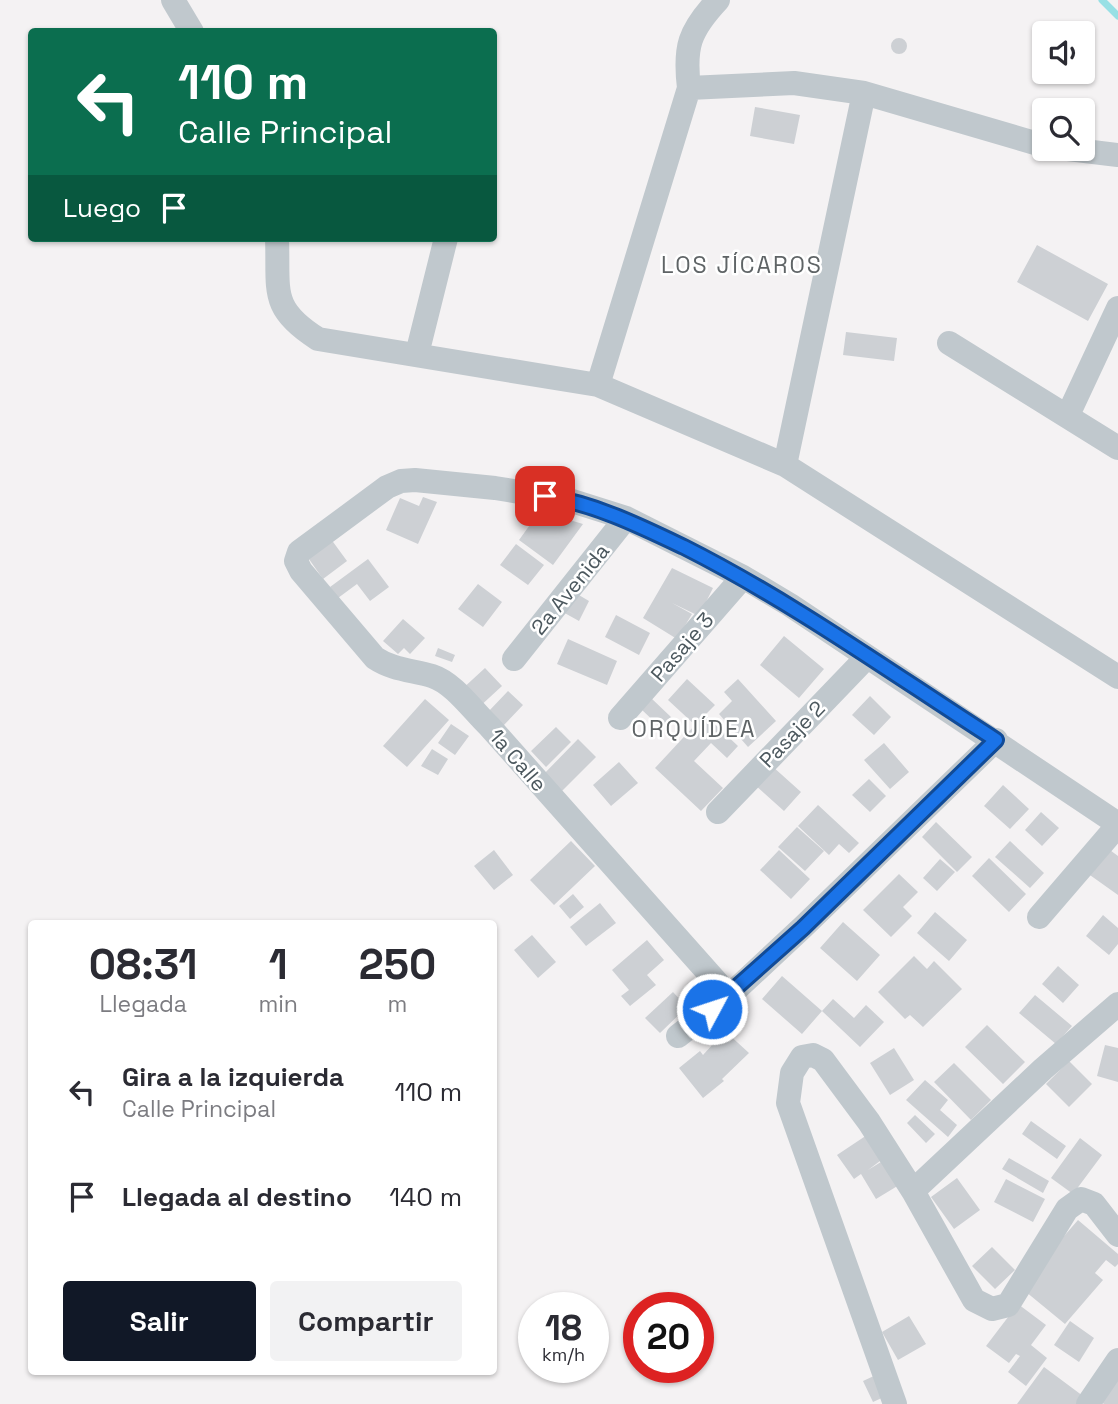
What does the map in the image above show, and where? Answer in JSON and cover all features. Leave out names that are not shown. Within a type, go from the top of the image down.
[{"type":"street","points":[[173,0],[189,28]]},
{"type":"street","points":[[598,385],[689,88],[688,44],[700,19],[718,0]]},
{"type":"street","points":[[689,88],[794,83],[864,93],[1032,142]]},
{"type":"street","points":[[785,466],[864,93]]},
{"type":"street","points":[[1095,152],[1118,155]]},
{"type":"street","points":[[277,242],[279,300],[293,322],[318,339],[598,385],[785,466],[1118,677]]},
{"type":"street","points":[[417,354],[445,242]]},
{"type":"street","points":[[1068,415],[1118,308]]},
{"type":"street","points":[[950,343],[1118,448]]},
{"type":"street","name":"1a Calle","points":[[626,518],[569,500],[415,480],[387,487],[299,552],[296,561],[301,571],[375,658],[387,666],[434,677],[446,684],[489,726],[729,996]]},
{"type":"street","points":[[626,518],[743,577],[996,740],[1118,825],[1039,917]]},
{"type":"street","name":"2a Avenida","points":[[514,659],[626,518]]},
{"type":"street","name":"Pasaje 3","points":[[620,718],[743,577]]},
{"type":"street","name":"Pasaje 2","points":[[718,813],[867,657]]},
{"type":"street","points":[[678,1036],[729,996],[996,740]]},
{"type":"street","points":[[913,1191],[1043,1069],[1118,1004]]},
{"type":"street","points":[[895,1404],[788,1103],[792,1073],[802,1057],[813,1055],[823,1060],[869,1122],[913,1191],[974,1300],[992,1309],[1008,1305],[1067,1209],[1081,1199],[1094,1204],[1118,1235]]},
{"type":"street","points":[[1087,1404],[1118,1360]]},
{"type":"building","points":[[896,38],[902,38],[907,46],[905,52],[896,54],[891,49],[891,43]]},
{"type":"building","points":[[755,107],[800,115],[794,144],[750,136]]},
{"type":"building","points":[[1037,245],[1108,284],[1088,321],[1017,282]]},
{"type":"building","points":[[846,332],[897,338],[894,361],[843,355]]},
{"type":"building","points":[[423,497],[437,502],[418,544],[386,530],[400,498],[419,506]]},
{"type":"building","points":[[540,511],[583,524],[553,565],[519,540]]},
{"type":"building","points":[[328,535],[347,561],[323,579],[304,552]]},
{"type":"building","points":[[516,544],[544,565],[528,585],[500,565]]},
{"type":"building","points":[[368,559],[389,587],[370,601],[357,584],[338,598],[330,587]]},
{"type":"building","points":[[672,568],[713,588],[699,616],[672,603],[692,614],[677,639],[643,618]]},
{"type":"building","points":[[478,584],[502,602],[483,627],[458,609]]},
{"type":"building","points":[[572,591],[589,601],[579,621],[561,611]]},
{"type":"building","points":[[616,615],[650,633],[639,655],[605,637]]},
{"type":"building","points":[[403,619],[425,638],[410,654],[404,648],[398,654],[383,641]]},
{"type":"building","points":[[784,636],[824,669],[799,698],[760,665]]},
{"type":"building","points":[[568,639],[617,661],[607,685],[557,664]]},
{"type":"building","points":[[438,648],[455,655],[452,662],[435,656]]},
{"type":"building","points":[[485,668],[502,686],[477,709],[460,691]]},
{"type":"building","points":[[687,679],[715,705],[705,715],[738,746],[727,758],[711,743],[694,761],[723,788],[701,811],[655,768],[695,725],[668,700]]},
{"type":"building","points":[[738,679],[776,721],[748,747],[719,714],[732,701],[724,692]]},
{"type":"building","points":[[508,691],[523,705],[503,726],[488,712]]},
{"type":"building","points":[[870,696],[891,717],[874,735],[852,715]]},
{"type":"building","points":[[651,698],[671,717],[661,728],[641,709]]},
{"type":"building","points":[[425,699],[449,720],[407,767],[383,746]]},
{"type":"building","points":[[451,724],[469,736],[455,755],[438,743]]},
{"type":"building","points":[[556,727],[571,742],[546,767],[531,751]]},
{"type":"building","points":[[578,739],[596,757],[558,795],[540,778]]},
{"type":"building","points":[[884,743],[909,772],[890,789],[864,760]]},
{"type":"building","points":[[432,749],[448,759],[438,775],[421,766]]},
{"type":"building","points":[[619,762],[638,783],[611,806],[593,785]]},
{"type":"building","points":[[772,766],[801,792],[784,811],[755,785]]},
{"type":"building","points":[[869,779],[886,796],[870,812],[852,795]]},
{"type":"building","points":[[1003,785],[1029,809],[1010,829],[984,806]]},
{"type":"building","points":[[818,805],[859,843],[849,853],[839,844],[829,855],[798,826]]},
{"type":"building","points":[[1041,812],[1059,828],[1042,846],[1025,830]]},
{"type":"building","points":[[936,822],[972,857],[957,872],[922,837]]},
{"type":"building","points":[[797,827],[824,851],[805,871],[778,847]]},
{"type":"building","points":[[571,841],[595,866],[554,905],[530,880]]},
{"type":"building","points":[[1010,841],[1044,873],[1030,888],[995,857]]},
{"type":"building","points":[[1099,842],[1118,856],[1118,895],[1080,868]]},
{"type":"building","points":[[494,850],[513,875],[494,890],[474,866]]},
{"type":"building","points":[[779,850],[810,879],[791,899],[760,870]]},
{"type":"building","points":[[989,858],[1026,894],[1009,912],[972,876]]},
{"type":"building","points":[[940,859],[955,872],[937,891],[923,878]]},
{"type":"building","points":[[899,874],[918,892],[903,907],[912,916],[891,937],[863,910]]},
{"type":"building","points":[[573,894],[584,907],[570,919],[559,906]]},
{"type":"building","points":[[600,903],[616,923],[586,946],[570,927]]},
{"type":"building","points":[[935,912],[967,940],[949,961],[917,933]]},
{"type":"building","points":[[1103,915],[1118,928],[1118,944],[1109,955],[1086,936]]},
{"type":"building","points":[[843,922],[880,955],[857,981],[820,948]]},
{"type":"building","points":[[532,935],[556,962],[538,978],[514,950]]},
{"type":"building","points":[[647,940],[664,960],[647,975],[656,985],[630,1006],[621,996],[629,990],[612,970]]},
{"type":"building","points":[[914,956],[927,969],[934,961],[962,989],[923,1027],[910,1015],[905,1019],[878,992]]},
{"type":"building","points":[[1058,966],[1079,985],[1063,1003],[1042,984]]},
{"type":"building","points":[[782,976],[822,1011],[802,1034],[762,999]]},
{"type":"building","points":[[673,992],[687,1007],[660,1033],[645,1018]]},
{"type":"building","points":[[1035,995],[1072,1026],[1056,1044],[1019,1013]]},
{"type":"building","points":[[833,999],[854,1018],[866,1005],[884,1022],[860,1047],[822,1011]]},
{"type":"building","points":[[987,1025],[1025,1062],[1003,1084],[965,1047]]},
{"type":"building","points":[[725,1031],[749,1053],[722,1079],[724,1081],[703,1098],[679,1068],[700,1051],[703,1055]]},
{"type":"building","points":[[1105,1045],[1118,1048],[1118,1082],[1097,1076]]},
{"type":"building","points":[[894,1048],[914,1080],[890,1095],[870,1063]]},
{"type":"building","points":[[1069,1061],[1092,1084],[1069,1107],[1046,1084]]},
{"type":"building","points":[[954,1063],[991,1100],[971,1120],[934,1082]]},
{"type":"building","points":[[925,1080],[948,1100],[940,1110],[957,1125],[948,1137],[906,1100]]},
{"type":"building","points":[[915,1115],[935,1134],[926,1143],[907,1123]]},
{"type":"building","points":[[1031,1121],[1066,1146],[1057,1159],[1022,1134]]},
{"type":"building","points":[[867,1135],[884,1158],[868,1170],[889,1157],[904,1182],[876,1199],[861,1174],[854,1179],[837,1155]]},
{"type":"building","points":[[1080,1138],[1102,1155],[1073,1194],[1051,1178]]},
{"type":"building","points":[[1009,1158],[1049,1181],[1043,1193],[1002,1169]]},
{"type":"building","points":[[957,1178],[980,1210],[954,1229],[931,1197]]},
{"type":"building","points":[[1006,1179],[1045,1199],[1033,1222],[994,1202]]},
{"type":"building","points":[[1078,1220],[1118,1254],[1118,1264],[1115,1267],[1106,1260],[1095,1273],[1103,1280],[1065,1324],[1020,1287]]},
{"type":"building","points":[[992,1247],[1015,1270],[995,1289],[972,1266]]},
{"type":"building","points":[[1018,1304],[1046,1325],[1031,1345],[1047,1358],[1026,1386],[1008,1372],[1020,1356],[1016,1354],[1009,1363],[986,1346]]},
{"type":"building","points":[[909,1316],[926,1344],[898,1360],[882,1332]]},
{"type":"building","points":[[1070,1321],[1094,1338],[1079,1362],[1054,1345]]},
{"type":"building","points":[[1044,1367],[1083,1396],[1077,1404],[1017,1404]]},
{"type":"building","points":[[876,1375],[886,1396],[873,1402],[863,1381]]},
{"type":"building","points":[[1118,1379],[1118,1404],[1104,1404],[1094,1397]]},
{"type":"waterway","points":[[1102,0],[1118,16]]},
{"type":"district","name":"LOS JÍCAROS","points":[[742,265]]},
{"type":"district","name":"ORQUÍDEA","points":[[694,729]]},
{"type":"route","points":[[545,496],[569,500],[626,518],[743,577],[996,740],[803,928],[712,1009]]}]
